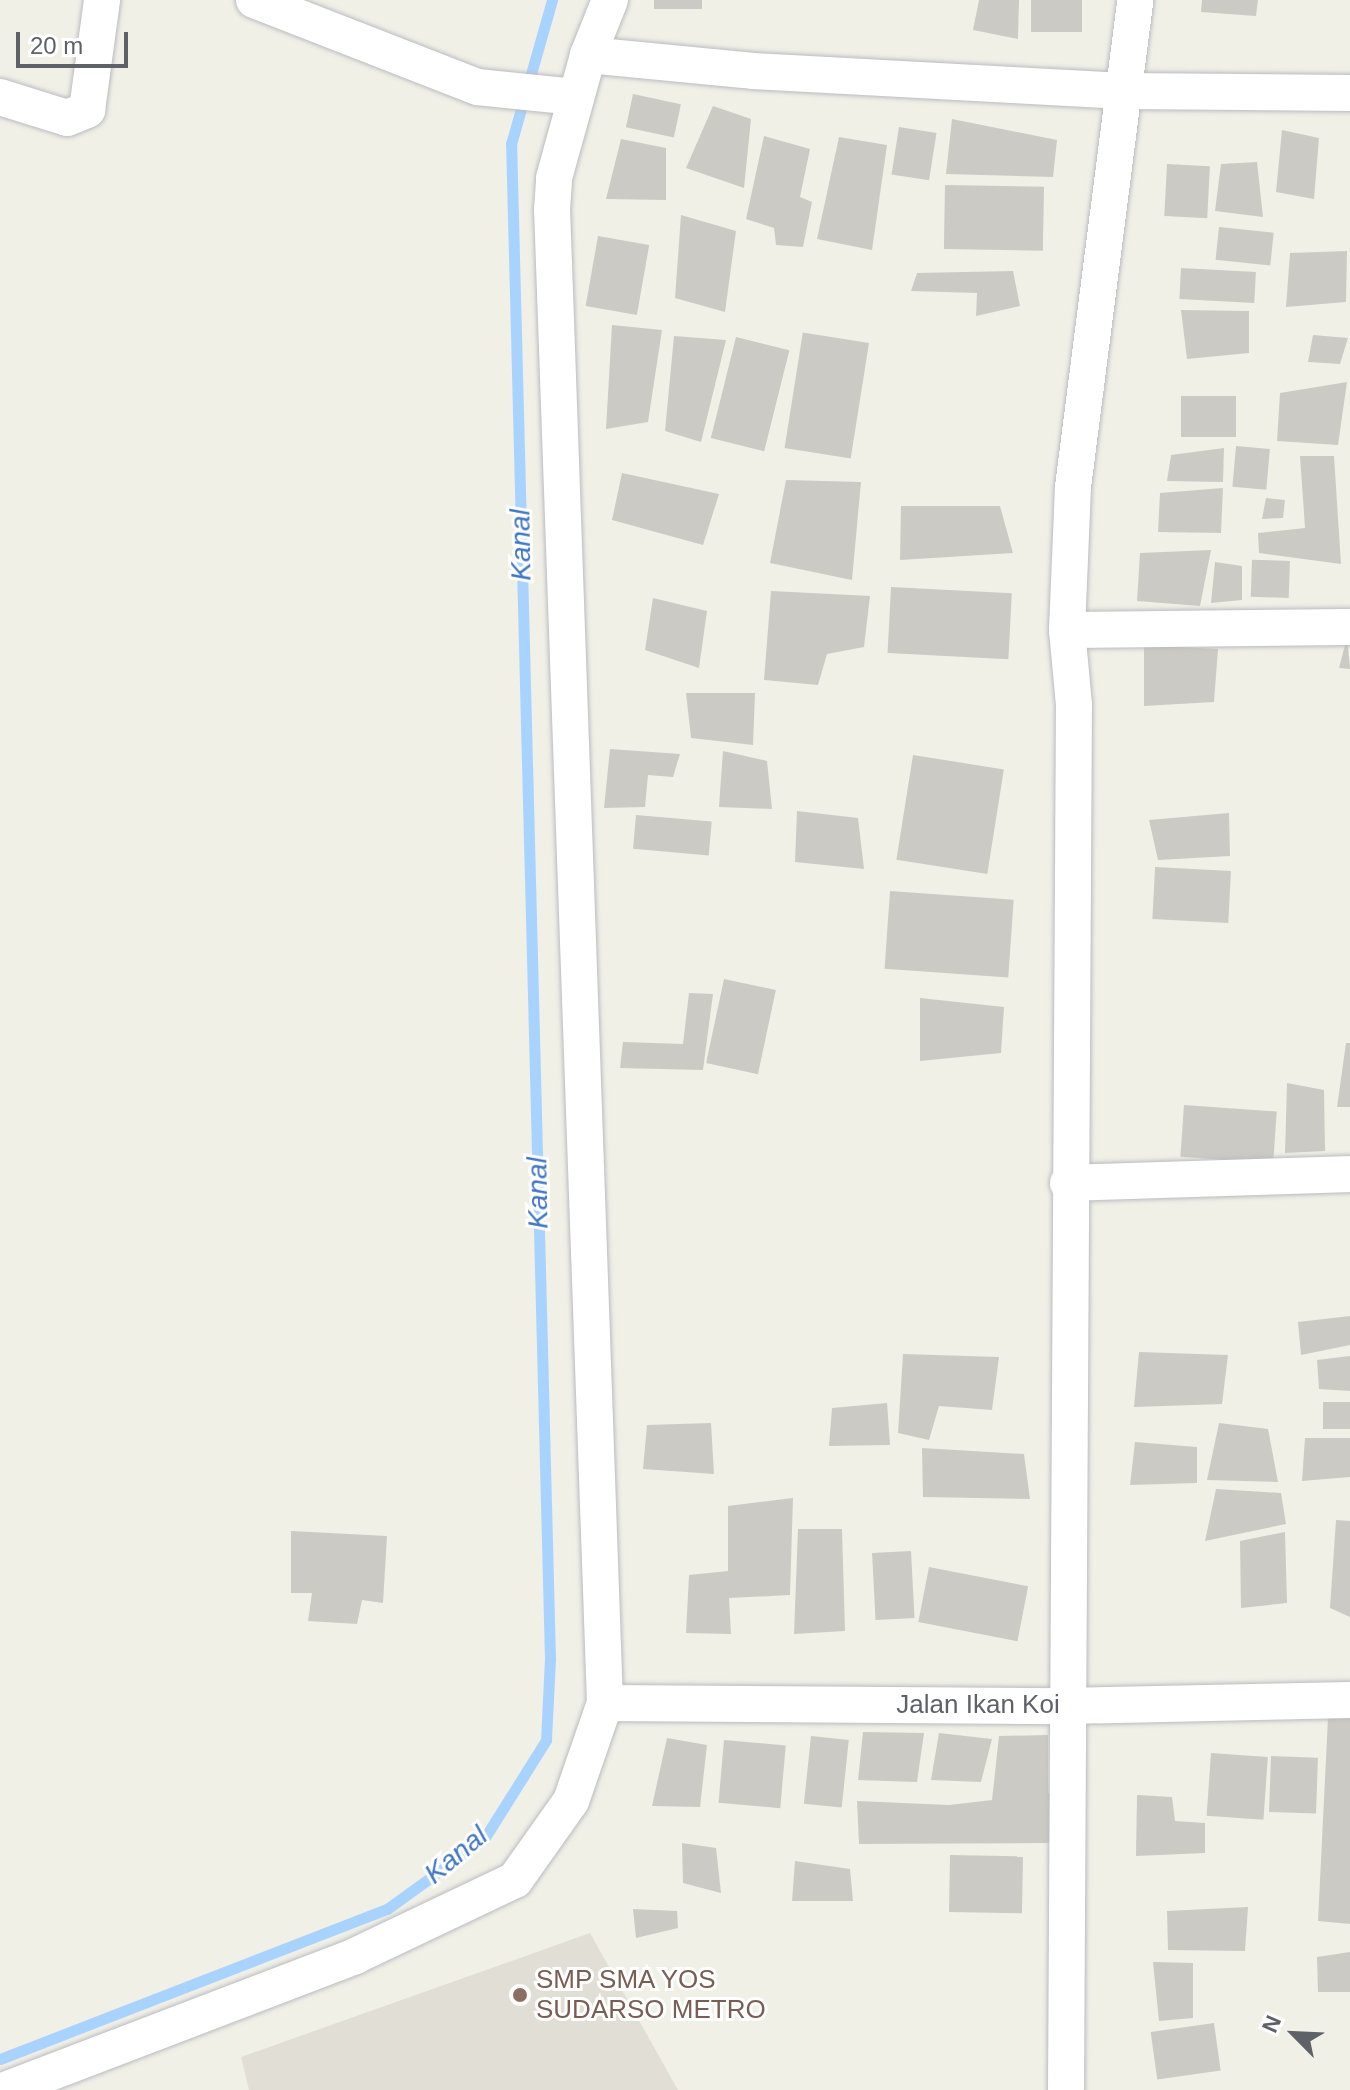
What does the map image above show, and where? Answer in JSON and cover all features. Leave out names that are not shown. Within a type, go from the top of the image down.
[{"type":"street","points":[[0,97],[67,118],[87,110],[102,0]]},
{"type":"street","points":[[254,0],[477,87],[567,96]]},
{"type":"street","points":[[5,2090],[355,1956],[515,1880],[571,1801],[605,1703],[552,210],[567,96],[588,55],[610,0]]},
{"type":"street","points":[[1066,2090],[1068,1183],[1074,705],[1067,630],[1073,487],[1123,91],[1133,47],[1135,0]]},
{"type":"street","points":[[588,55],[753,71],[1123,91],[1350,93]]},
{"type":"street","points":[[1067,630],[1350,627]]},
{"type":"street","points":[[1068,1183],[1350,1174]]},
{"type":"street","name":"Jalan Ikan Koi","points":[[605,1703],[1066,1706],[1350,1700]]},
{"type":"shaded area","name":"SMP SMA YOS SUDARSO METRO","points":[[590,1933],[678,2090],[249,2090],[241,2057]]},
{"type":"building","points":[[654,0],[702,0],[702,9],[654,9]]},
{"type":"building","points":[[979,0],[1019,0],[1018,39],[973,30]]},
{"type":"building","points":[[1031,0],[1082,0],[1082,32],[1031,32]]},
{"type":"building","points":[[1202,0],[1258,0],[1256,16],[1201,12]]},
{"type":"building","points":[[633,94],[681,104],[674,137],[626,127]]},
{"type":"building","points":[[713,106],[751,119],[744,188],[686,168]]},
{"type":"building","points":[[952,119],[1057,140],[1053,177],[946,174]]},
{"type":"building","points":[[899,127],[937,133],[929,180],[891,174]]},
{"type":"building","points":[[1282,130],[1319,138],[1314,199],[1276,192]]},
{"type":"building","points":[[764,136],[810,149],[800,197],[812,202],[803,247],[776,245],[774,228],[746,219]]},
{"type":"building","points":[[839,137],[887,145],[872,250],[817,239]]},
{"type":"building","points":[[621,139],[666,148],[666,200],[606,199]]},
{"type":"building","points":[[1257,162],[1263,217],[1215,211],[1221,164]]},
{"type":"building","points":[[1167,164],[1210,166],[1207,218],[1164,216]]},
{"type":"building","points":[[945,185],[1044,187],[1043,251],[944,249]]},
{"type":"building","points":[[681,215],[736,231],[725,312],[675,298]]},
{"type":"building","points":[[1219,227],[1274,233],[1270,266],[1216,260]]},
{"type":"building","points":[[598,236],[649,245],[637,315],[586,306]]},
{"type":"building","points":[[1347,251],[1346,302],[1286,307],[1290,253]]},
{"type":"building","points":[[1181,268],[1256,272],[1254,303],[1179,299]]},
{"type":"building","points":[[1013,271],[1020,306],[976,316],[977,293],[911,291],[917,273]]},
{"type":"building","points":[[1181,310],[1249,311],[1249,353],[1187,359]]},
{"type":"building","points":[[612,325],[662,330],[648,422],[606,429]]},
{"type":"building","points":[[803,333],[869,343],[851,459],[785,448]]},
{"type":"building","points":[[1313,335],[1348,338],[1340,364],[1308,362]]},
{"type":"building","points":[[674,336],[726,340],[701,442],[665,431]]},
{"type":"building","points":[[736,337],[789,350],[764,451],[711,438]]},
{"type":"building","points":[[1347,382],[1338,445],[1277,441],[1280,393]]},
{"type":"building","points":[[1181,396],[1236,396],[1236,437],[1181,437]]},
{"type":"building","points":[[1236,446],[1270,449],[1266,490],[1232,487]]},
{"type":"building","points":[[1224,448],[1223,482],[1167,481],[1171,455]]},
{"type":"building","points":[[1300,456],[1334,456],[1341,564],[1259,553],[1258,533],[1305,528]]},
{"type":"building","points":[[622,473],[719,494],[703,545],[612,520]]},
{"type":"building","points":[[786,480],[861,482],[852,580],[770,563]]},
{"type":"building","points":[[1223,488],[1221,533],[1158,532],[1160,493]]},
{"type":"building","points":[[1266,498],[1285,500],[1283,518],[1262,519]]},
{"type":"building","points":[[901,506],[1000,506],[1013,553],[900,560]]},
{"type":"building","points":[[1211,550],[1200,606],[1137,601],[1140,553]]},
{"type":"building","points":[[1252,560],[1290,561],[1289,598],[1251,597]]},
{"type":"building","points":[[1215,562],[1242,566],[1242,600],[1211,603]]},
{"type":"building","points":[[891,587],[1012,593],[1008,659],[888,653]]},
{"type":"building","points":[[771,591],[870,596],[864,647],[827,654],[818,685],[764,680]]},
{"type":"building","points":[[653,598],[707,611],[699,668],[645,650]]},
{"type":"building","points":[[1347,637],[1350,669],[1339,668]]},
{"type":"building","points":[[1144,645],[1218,649],[1214,702],[1144,706]]},
{"type":"building","points":[[686,693],[755,693],[753,745],[691,738]]},
{"type":"building","points":[[610,749],[680,754],[673,777],[648,775],[645,807],[604,808]]},
{"type":"building","points":[[723,751],[767,761],[772,809],[719,807]]},
{"type":"building","points":[[913,755],[1004,769],[987,874],[896,860]]},
{"type":"building","points":[[797,811],[858,818],[864,869],[795,862]]},
{"type":"building","points":[[1229,813],[1230,856],[1158,860],[1149,820]]},
{"type":"building","points":[[636,815],[712,822],[709,855],[633,849]]},
{"type":"building","points":[[1155,867],[1231,871],[1228,923],[1152,919]]},
{"type":"building","points":[[890,891],[1014,900],[1008,977],[885,969]]},
{"type":"building","points":[[724,979],[776,990],[758,1074],[706,1063]]},
{"type":"building","points":[[689,993],[713,994],[703,1070],[620,1068],[623,1042],[683,1044]]},
{"type":"building","points":[[920,998],[1004,1007],[1001,1053],[920,1061]]},
{"type":"building","points":[[1346,1043],[1350,1043],[1350,1107],[1337,1107]]},
{"type":"building","points":[[1287,1083],[1324,1090],[1325,1151],[1285,1153]]},
{"type":"building","points":[[1184,1105],[1277,1111],[1273,1163],[1180,1157]]},
{"type":"building","points":[[1350,1316],[1350,1345],[1301,1355],[1298,1322]]},
{"type":"building","points":[[1139,1352],[1228,1355],[1222,1404],[1134,1407]]},
{"type":"building","points":[[903,1354],[999,1357],[992,1410],[939,1406],[929,1440],[898,1433]]},
{"type":"building","points":[[1350,1356],[1350,1391],[1319,1389],[1317,1360]]},
{"type":"building","points":[[1323,1402],[1350,1402],[1350,1429],[1323,1429]]},
{"type":"building","points":[[887,1403],[890,1445],[829,1446],[832,1408]]},
{"type":"building","points":[[711,1423],[714,1474],[643,1469],[647,1425]]},
{"type":"building","points":[[1219,1423],[1268,1429],[1278,1482],[1207,1480]]},
{"type":"building","points":[[1305,1438],[1350,1438],[1350,1477],[1302,1481]]},
{"type":"building","points":[[1135,1442],[1197,1447],[1197,1483],[1130,1485]]},
{"type":"building","points":[[922,1448],[1024,1454],[1030,1499],[923,1497]]},
{"type":"building","points":[[1216,1489],[1281,1493],[1286,1524],[1205,1541]]},
{"type":"building","points":[[793,1498],[790,1595],[729,1598],[731,1634],[686,1633],[689,1575],[728,1571],[728,1506]]},
{"type":"building","points":[[1336,1520],[1350,1521],[1350,1617],[1330,1608]]},
{"type":"building","points":[[798,1529],[842,1529],[845,1631],[794,1634]]},
{"type":"building","points":[[291,1531],[387,1536],[383,1603],[362,1600],[357,1624],[308,1621],[312,1593],[291,1593]]},
{"type":"building","points":[[1285,1532],[1287,1603],[1241,1608],[1240,1541]]},
{"type":"building","points":[[911,1551],[915,1618],[876,1620],[872,1553]]},
{"type":"building","points":[[929,1567],[1028,1586],[1017,1641],[918,1622]]},
{"type":"building","points":[[1328,1718],[1350,1718],[1350,1924],[1318,1921]]},
{"type":"building","points":[[863,1732],[924,1733],[917,1782],[858,1780]]},
{"type":"building","points":[[939,1733],[992,1739],[981,1782],[931,1780]]},
{"type":"building","points":[[1048,1735],[1048,1793],[1054,1792],[1051,1843],[859,1844],[857,1801],[949,1805],[992,1800],[999,1736]]},
{"type":"building","points":[[811,1736],[849,1740],[842,1808],[804,1804]]},
{"type":"building","points":[[667,1738],[707,1745],[700,1807],[652,1806]]},
{"type":"building","points":[[724,1740],[786,1745],[780,1808],[719,1803]]},
{"type":"building","points":[[1211,1753],[1268,1757],[1263,1820],[1207,1816]]},
{"type":"building","points":[[1271,1756],[1318,1758],[1316,1814],[1269,1812]]},
{"type":"building","points":[[1137,1795],[1172,1797],[1175,1821],[1205,1823],[1205,1853],[1136,1856]]},
{"type":"building","points":[[682,1843],[716,1848],[721,1893],[683,1883]]},
{"type":"building","points":[[950,1855],[1023,1856],[1022,1913],[949,1912]]},
{"type":"building","points":[[795,1861],[850,1869],[853,1901],[792,1901]]},
{"type":"building","points":[[1248,1907],[1245,1951],[1168,1950],[1167,1911]]},
{"type":"building","points":[[633,1909],[677,1911],[678,1928],[636,1938]]},
{"type":"building","points":[[1350,1952],[1350,1992],[1318,1992],[1317,1957]]},
{"type":"building","points":[[1153,1962],[1193,1963],[1193,2018],[1159,2021]]},
{"type":"building","points":[[1214,2023],[1221,2071],[1157,2079],[1151,2032]]},
{"type":"waterway","name":"Kanal","points":[[0,2059],[387,1909],[484,1839],[546,1740],[550,1659],[511,144],[552,0]]},
{"type":"place","name":"SMP SMA YOS SUDARSO METRO","points":[[520,1995]]}]
